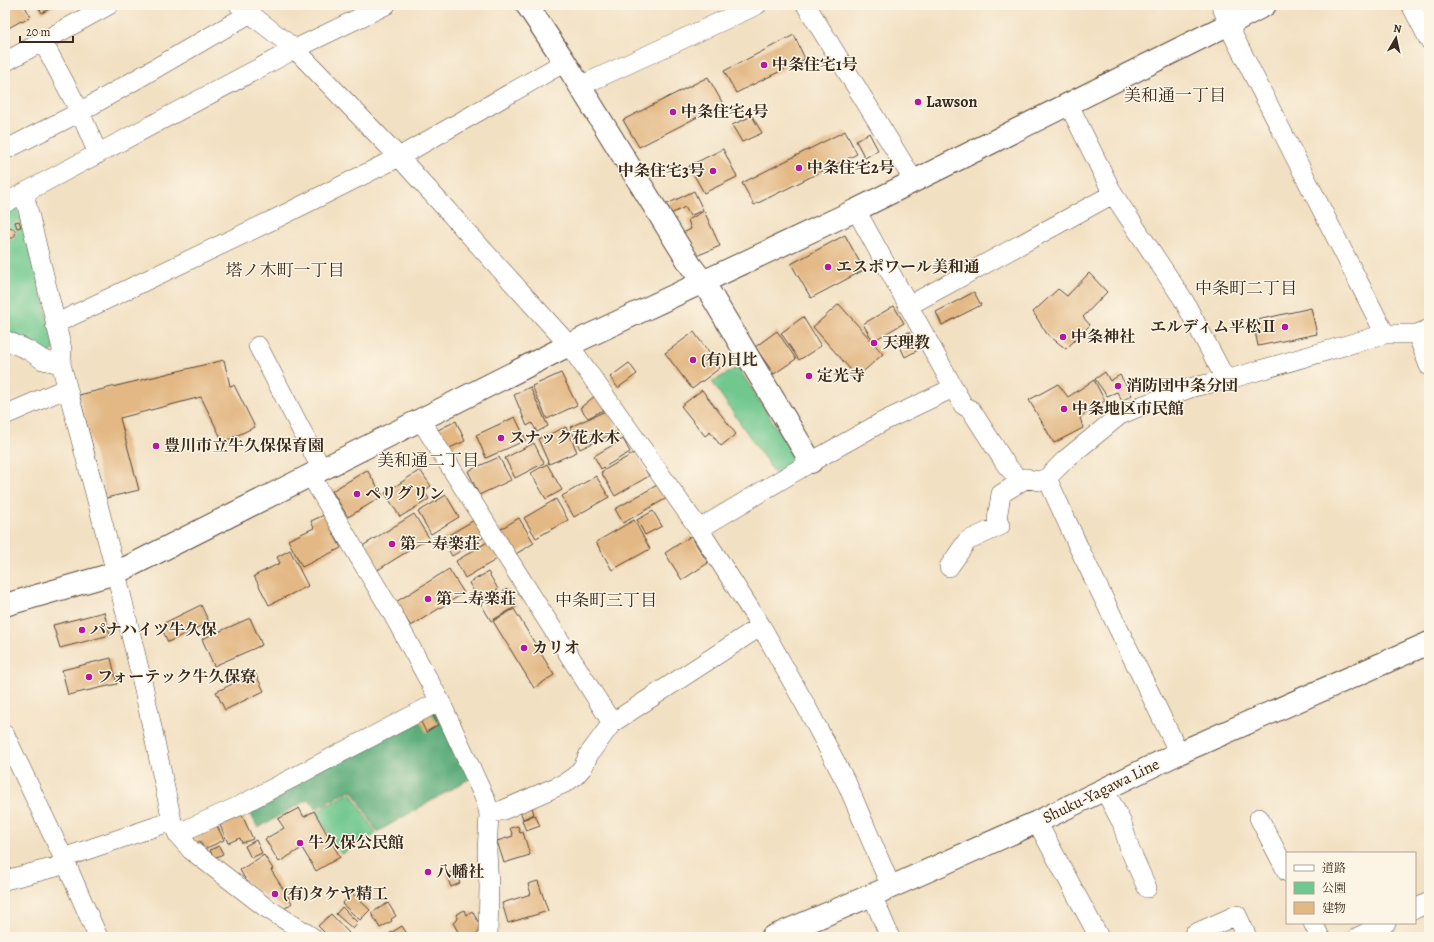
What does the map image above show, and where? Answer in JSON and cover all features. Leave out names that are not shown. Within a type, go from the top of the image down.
[{"type":"street","points":[[5,62],[109,5]]},
{"type":"street","points":[[5,203],[295,49],[386,5]]},
{"type":"street","points":[[527,5],[565,62],[691,266],[704,283],[811,462]]},
{"type":"street","points":[[580,86],[757,5]]},
{"type":"street","points":[[806,5],[914,181]]},
{"type":"street","points":[[5,605],[116,573],[569,345],[704,283],[1069,105],[1225,15],[1265,5]]},
{"type":"street","points":[[1410,5],[1429,40]]},
{"type":"street","points":[[5,150],[80,112],[244,9],[295,49],[399,157],[569,345],[699,529],[760,626],[806,706],[848,786],[882,891],[890,937]]},
{"type":"street","points":[[1225,15],[1238,44],[1385,334]]},
{"type":"street","points":[[43,42],[80,112],[98,154]]},
{"type":"street","points":[[55,324],[277,218],[399,157],[565,62]]},
{"type":"street","points":[[1069,105],[1113,194],[1183,299],[1226,380]]},
{"type":"street","points":[[24,193],[62,349],[61,364],[116,573],[175,828],[191,850],[214,869],[265,907],[312,937]]},
{"type":"street","points":[[908,306],[1113,194]]},
{"type":"street","points":[[856,210],[963,405],[971,410],[1006,466],[1017,477],[1039,481],[1047,478],[1066,460],[1120,415],[1141,406],[1193,387],[1226,380],[1385,334],[1423,332],[1429,366]]},
{"type":"street","points":[[5,340],[28,350],[44,360],[61,364]]},
{"type":"street","points":[[258,346],[317,473],[440,701],[486,801],[489,814],[487,852],[489,886],[488,937]]},
{"type":"street","points":[[5,415],[67,388]]},
{"type":"street","points":[[699,529],[811,462],[882,422],[953,388]]},
{"type":"street","points":[[420,419],[612,723]]},
{"type":"street","points":[[949,567],[967,541],[1000,526],[997,519],[1001,494],[1027,478]]},
{"type":"street","points":[[1047,478],[1079,548],[1179,753]]},
{"type":"street","points":[[489,814],[503,810],[575,776],[583,767],[589,754],[612,723],[760,626]]},
{"type":"street","name":"Shuku-Yagawa Line","points":[[772,937],[882,891],[1037,822],[1179,753],[1429,643]]},
{"type":"street","points":[[5,880],[56,867],[72,855],[175,828],[190,828],[241,805],[440,701]]},
{"type":"street","points":[[5,735],[98,937]]},
{"type":"street","points":[[1104,789],[1122,823],[1130,850],[1147,888]]},
{"type":"street","points":[[1259,818],[1286,870]]},
{"type":"street","points":[[1037,822],[1098,937]]},
{"type":"street","points":[[1416,908],[1429,902]]},
{"type":"street","points":[[1195,937],[1194,934],[1237,915],[1247,937]]},
{"type":"street","points":[[1314,924],[1320,937]]},
{"type":"street","points":[[1358,937],[1384,924]]},
{"type":"green space","points":[[16,205],[23,208],[55,349],[45,356],[5,336],[5,211]]},
{"type":"green space","points":[[738,367],[795,457],[793,465],[776,475],[712,382]]},
{"type":"green space","points":[[429,712],[441,713],[471,778],[377,832],[352,789],[316,809],[309,799],[258,828],[247,807]]},
{"type":"green space","points":[[351,792],[376,834],[341,854],[316,812]]},
{"type":"building","points":[[12,5],[24,5],[31,17],[5,30],[5,9]]},
{"type":"building","points":[[37,5],[57,5],[42,13]]},
{"type":"building","name":"中条住宅1号","points":[[794,35],[805,59],[736,93],[724,71]]},
{"type":"building","name":"中条住宅4号","points":[[708,77],[723,104],[639,147],[623,120]]},
{"type":"building","points":[[752,116],[762,133],[742,142],[732,125]]},
{"type":"building","name":"中条住宅2号","points":[[845,131],[857,154],[754,205],[742,183]]},
{"type":"building","points":[[869,133],[878,150],[865,158],[856,141]]},
{"type":"building","name":"中条住宅3号","points":[[723,149],[737,177],[704,193],[689,166]]},
{"type":"building","points":[[694,191],[703,210],[690,216],[685,207],[669,215],[663,206]]},
{"type":"building","points":[[704,211],[720,246],[694,257],[683,233],[691,229],[688,220]]},
{"type":"building","points":[[19,221],[21,227],[17,228],[15,222]]},
{"type":"building","points":[[8,228],[12,228],[14,229],[14,237],[8,238],[5,235],[5,231]]},
{"type":"building","name":"エスポワール美和通","points":[[845,235],[864,270],[811,298],[791,264]]},
{"type":"building","points":[[1089,273],[1107,292],[1083,317],[1090,325],[1066,349],[1047,334],[1033,312],[1058,289],[1067,296]]},
{"type":"building","points":[[974,292],[981,305],[942,325],[936,312]]},
{"type":"building","points":[[839,304],[883,354],[857,377],[813,327]]},
{"type":"building","points":[[894,306],[904,323],[873,341],[863,324]]},
{"type":"building","name":"エルディム平松Ⅱ","points":[[1311,308],[1317,334],[1258,346],[1253,321]]},
{"type":"building","points":[[803,317],[821,346],[799,360],[781,333]]},
{"type":"building","points":[[777,331],[796,359],[774,374],[755,347]]},
{"type":"building","name":"(有)日比","points":[[694,332],[720,368],[692,389],[665,353]]},
{"type":"building","points":[[909,332],[918,350],[905,357],[896,338]]},
{"type":"building","points":[[224,360],[230,386],[234,385],[255,427],[223,442],[201,397],[120,418],[139,490],[106,498],[79,395]]},
{"type":"building","points":[[629,363],[637,374],[618,388],[610,377]]},
{"type":"building","points":[[1105,372],[1110,381],[1120,375],[1132,395],[1122,401],[1117,392],[1107,396],[1095,379]]},
{"type":"building","points":[[561,373],[577,405],[547,419],[532,386]]},
{"type":"building","name":"中条地区市民館","points":[[1094,380],[1105,401],[1080,417],[1083,428],[1054,443],[1029,400],[1058,384],[1068,397]]},
{"type":"building","points":[[530,387],[548,426],[537,432],[532,423],[527,426],[514,395]]},
{"type":"building","points":[[702,390],[736,434],[721,446],[710,432],[705,436],[681,406]]},
{"type":"building","points":[[596,395],[607,408],[588,418],[580,408]]},
{"type":"building","points":[[608,410],[618,431],[580,449],[570,427]]},
{"type":"building","name":"スナック花水木","points":[[515,417],[526,440],[486,458],[476,435]]},
{"type":"building","points":[[456,421],[465,441],[443,451],[434,432]]},
{"type":"building","points":[[566,427],[577,452],[549,464],[538,439]]},
{"type":"building","points":[[623,439],[630,452],[601,469],[594,456]]},
{"type":"building","points":[[534,443],[544,463],[515,478],[505,458]]},
{"type":"building","points":[[636,452],[649,476],[615,496],[601,472]]},
{"type":"building","points":[[499,457],[511,480],[479,495],[468,471]]},
{"type":"building","points":[[547,464],[562,490],[546,499],[531,473]]},
{"type":"building","name":"ペリグリン","points":[[367,470],[383,496],[348,517],[332,491]]},
{"type":"building","points":[[420,470],[431,486],[424,491],[429,499],[400,517],[385,493]]},
{"type":"building","points":[[596,476],[609,497],[574,517],[562,496]]},
{"type":"building","points":[[659,484],[667,498],[623,523],[615,509]]},
{"type":"building","points":[[446,495],[459,517],[431,534],[418,512]]},
{"type":"building","points":[[556,499],[568,520],[536,538],[524,518]]},
{"type":"building","points":[[653,511],[662,526],[645,535],[637,520]]},
{"type":"building","name":"第一寿楽荘","points":[[414,514],[429,538],[376,571],[356,550]]},
{"type":"building","points":[[324,515],[341,548],[302,567],[288,540],[314,528],[311,521]]},
{"type":"building","points":[[519,518],[534,543],[514,555],[499,530]]},
{"type":"building","points":[[476,519],[486,536],[452,556],[442,539]]},
{"type":"building","points":[[634,520],[650,549],[612,570],[596,542]]},
{"type":"building","points":[[691,536],[708,563],[682,580],[665,553]]},
{"type":"building","points":[[489,541],[499,558],[465,578],[456,561]]},
{"type":"building","points":[[290,550],[308,586],[269,605],[254,576],[280,563],[277,557]]},
{"type":"building","name":"第二寿楽荘","points":[[449,569],[464,593],[411,626],[405,617],[400,620],[391,605]]},
{"type":"building","points":[[488,572],[498,589],[479,600],[469,583]]},
{"type":"building","points":[[507,589],[517,606],[491,621],[481,604]]},
{"type":"building","points":[[201,605],[209,622],[168,642],[160,625]]},
{"type":"building","name":"カリオ","points":[[514,609],[554,675],[534,688],[493,621]]},
{"type":"building","name":"パナハイツ牛久保","points":[[104,612],[110,635],[60,648],[53,625]]},
{"type":"building","points":[[250,618],[262,645],[214,666],[202,639]]},
{"type":"building","name":"フォーテック牛久保寮","points":[[111,658],[117,684],[68,695],[62,670]]},
{"type":"building","points":[[255,673],[264,691],[225,710],[216,692]]},
{"type":"building","points":[[432,713],[438,725],[426,732],[420,720]]},
{"type":"building","points":[[532,807],[534,814],[523,819],[520,811]]},
{"type":"building","name":"牛久保公民館","points":[[299,808],[304,817],[314,811],[340,857],[316,871],[302,848],[279,862],[265,839],[284,828],[278,819]]},
{"type":"building","points":[[242,815],[253,839],[242,843],[240,838],[228,843],[220,825]]},
{"type":"building","points":[[535,815],[540,826],[526,831],[522,820]]},
{"type":"building","points":[[217,826],[224,840],[204,849],[200,841],[196,843],[192,834]]},
{"type":"building","points":[[518,826],[520,833],[523,832],[530,855],[504,863],[497,841],[513,836],[510,828]]},
{"type":"building","points":[[256,840],[262,853],[251,858],[245,846]]},
{"type":"building","points":[[219,846],[223,854],[214,858],[210,850]]},
{"type":"building","points":[[264,855],[273,869],[271,870],[292,903],[284,909],[248,884],[240,870]]},
{"type":"building","points":[[454,871],[460,883],[451,887],[446,874]]},
{"type":"building","points":[[538,881],[548,911],[508,923],[502,903],[531,894],[528,884]]},
{"type":"building","points":[[352,893],[370,910],[360,920],[342,904]]},
{"type":"building","points":[[388,903],[396,916],[391,919],[392,921],[380,928],[371,913]]},
{"type":"building","points":[[342,907],[358,923],[353,929],[336,914]]},
{"type":"building","points":[[464,910],[466,915],[472,911],[483,930],[470,937],[461,937],[453,923],[458,919],[456,915]]},
{"type":"building","points":[[331,914],[349,933],[345,937],[329,937],[318,926]]},
{"type":"building","points":[[402,926],[409,937],[390,937],[389,934]]},
{"type":"place","name":"中条住宅1号","points":[[764,65]]},
{"type":"place","name":"Lawson","points":[[918,102]]},
{"type":"place","name":"中条住宅4号","points":[[673,112]]},
{"type":"place","name":"中条住宅2号","points":[[799,168]]},
{"type":"place","name":"中条住宅3号","points":[[713,171]]},
{"type":"place","name":"エスポワール美和通","points":[[828,267]]},
{"type":"place","name":"エルディム平松Ⅱ","points":[[1285,327]]},
{"type":"place","name":"中条神社","points":[[1063,337]]},
{"type":"place","name":"天理教","points":[[874,343]]},
{"type":"place","name":"(有)日比","points":[[693,360]]},
{"type":"place","name":"定光寺","points":[[809,376]]},
{"type":"place","name":"消防団中条分団","points":[[1118,386]]},
{"type":"place","name":"中条地区市民館","points":[[1064,409]]},
{"type":"place","name":"スナック花水木","points":[[501,438]]},
{"type":"place","name":"豊川市立牛久保保育園","points":[[156,446]]},
{"type":"place","name":"ペリグリン","points":[[357,494]]},
{"type":"place","name":"第一寿楽荘","points":[[392,544]]},
{"type":"place","name":"第二寿楽荘","points":[[428,599]]},
{"type":"place","name":"パナハイツ牛久保","points":[[82,630]]},
{"type":"place","name":"カリオ","points":[[524,648]]},
{"type":"place","name":"フォーテック牛久保寮","points":[[89,677]]},
{"type":"place","name":"牛久保公民館","points":[[300,843]]},
{"type":"place","name":"八幡社","points":[[428,872]]},
{"type":"place","name":"(有)タケヤ精工","points":[[275,894]]},
{"type":"district","name":"美和通一丁目","points":[[1175,95]]},
{"type":"district","name":"塔ノ木町一丁目","points":[[285,270]]},
{"type":"district","name":"中条町二丁目","points":[[1246,288]]},
{"type":"district","name":"美和通二丁目","points":[[428,460]]},
{"type":"district","name":"中条町三丁目","points":[[606,600]]}]
